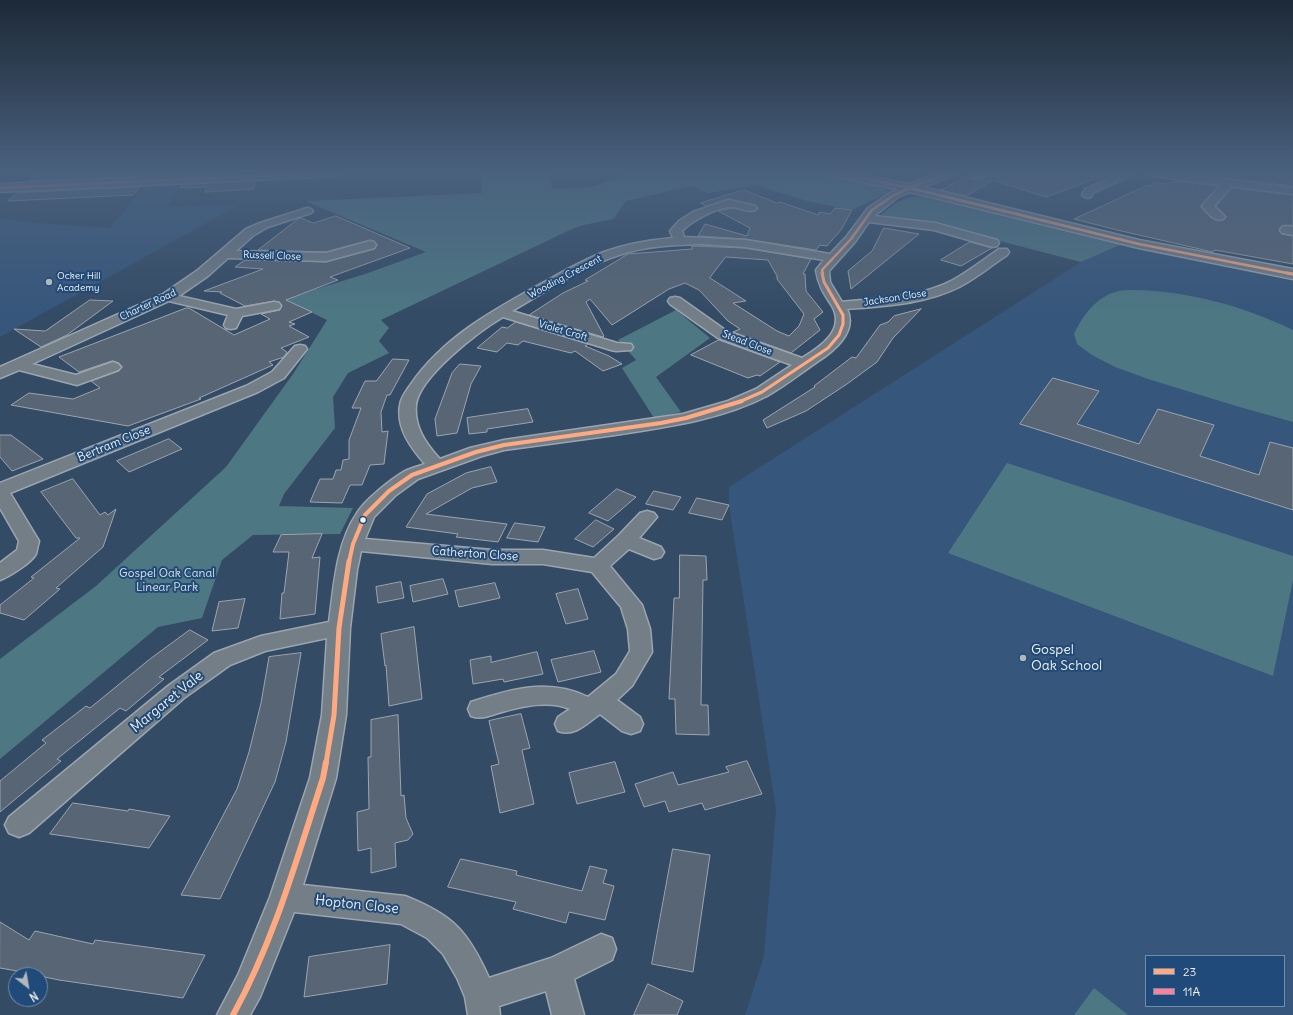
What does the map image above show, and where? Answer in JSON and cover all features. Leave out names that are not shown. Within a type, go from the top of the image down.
[{"type":"main road","points":[[1037,219],[1132,243],[1293,274]]},
{"type":"street","name":"Charter Road","points":[[0,373],[168,297],[198,278],[250,232],[279,219]]},
{"type":"street","points":[[680,241],[676,231],[689,219]]},
{"type":"street","points":[[234,1015],[249,986],[285,897],[323,778],[334,715],[339,628],[346,570],[353,544],[365,515],[389,490],[412,475],[436,465],[476,452],[504,446],[661,423],[706,413],[750,398],[828,348],[836,339],[843,326],[843,316],[840,306],[826,288],[822,277],[822,270],[851,239],[865,219]]},
{"type":"street","points":[[876,219],[935,227],[993,243]]},
{"type":"street","name":"Wooding Crescent","points":[[436,465],[420,448],[412,434],[409,422],[408,404],[417,387],[444,354],[471,331],[500,312],[606,256],[641,246],[680,241],[746,243],[833,258]]},
{"type":"street","name":"Russell Close","points":[[226,254],[316,262],[370,245]]},
{"type":"street","name":"Jackson Close","points":[[840,306],[883,302],[928,293],[956,283],[1003,252]]},
{"type":"street","points":[[973,256],[989,261]]},
{"type":"street","points":[[168,297],[234,319],[274,306]]},
{"type":"street","name":"Stead Close","points":[[675,302],[723,335],[804,364]]},
{"type":"street","name":"Violet Croft","points":[[500,312],[616,347],[626,347]]},
{"type":"street","name":"Bertram Close","points":[[0,491],[234,402],[278,375],[300,349]]},
{"type":"street","points":[[16,365],[78,385],[113,367]]},
{"type":"street","points":[[0,491],[29,541],[26,553],[0,573]]},
{"type":"street","points":[[567,724],[595,704],[624,680],[641,652],[639,629],[631,605],[598,566],[626,540],[647,517]]},
{"type":"street","points":[[626,540],[654,552]]},
{"type":"street","name":"Catherton Close","points":[[353,544],[492,557],[543,557],[598,566]]},
{"type":"street","name":"Margaret Vale","points":[[19,825],[176,692],[222,659],[261,644],[339,628]]},
{"type":"street","points":[[480,709],[531,696],[558,696],[595,704],[631,724]]},
{"type":"street","name":"Hopton Close","points":[[285,897],[405,910],[438,928],[454,944],[468,968],[482,1005],[601,950]]},
{"type":"street","points":[[556,972],[568,1015]]},
{"type":"shaded area","name":"Ocker Hill Academy","points":[[0,219],[110,228],[117,219],[213,219],[0,337]]},
{"type":"shaded area","name":"Gospel Oak School","points":[[1120,245],[1293,281],[1293,1015],[745,1015],[764,956],[776,810],[729,505],[729,487],[1081,262]]},
{"type":"green space","name":"Gospel Oak Canal Linear Park","points":[[349,219],[611,219],[572,229],[381,320],[389,328],[379,341],[389,353],[348,373],[333,397],[335,428],[284,494],[279,506],[353,508],[340,534],[253,535],[222,560],[202,618],[158,627],[0,759],[0,659],[96,586],[226,467],[293,374],[327,320],[284,299],[365,274],[426,252]]},
{"type":"green space","points":[[1014,219],[1120,245],[1081,262],[938,225],[887,220]]},
{"type":"green space","points":[[1122,290],[1175,293],[1215,301],[1274,321],[1293,330],[1293,422],[1148,379],[1115,367],[1092,355],[1077,344],[1074,334],[1085,315],[1095,303],[1115,292]]},
{"type":"green space","points":[[676,310],[710,338],[656,377],[681,412],[654,418],[622,368],[636,360],[618,340]]},
{"type":"green space","points":[[1007,463],[1293,556],[1293,580],[1273,676],[948,553]]},
{"type":"green space","points":[[1094,988],[1128,1015],[1074,1015]]},
{"type":"building","points":[[298,219],[304,219],[313,223],[325,219],[344,219],[410,248],[330,277],[338,280],[286,300],[312,312],[289,322],[295,324],[289,326],[309,337],[281,348],[287,352],[284,357],[269,362],[273,365],[199,398],[201,399],[128,426],[11,405],[29,393],[73,399],[100,388],[91,381],[119,371],[122,367],[119,363],[112,361],[79,372],[59,357],[186,308],[189,308],[234,335],[270,319],[261,314],[280,310],[282,305],[279,302],[274,301],[245,306],[220,293],[222,292],[204,291],[263,269],[235,267],[245,260],[326,262],[375,249],[377,244],[370,240],[326,252],[258,250]]},
{"type":"building","points":[[734,219],[847,219],[841,230],[827,246],[820,245],[816,250],[745,239],[698,236],[705,224],[747,236],[750,228]]},
{"type":"building","points":[[1075,219],[1214,219],[1217,221],[1224,219],[1293,219],[1293,225],[1282,226],[1279,229],[1282,234],[1293,236],[1293,264],[1215,250],[1213,252]]},
{"type":"building","points":[[884,228],[919,234],[851,289],[848,271],[872,251]]},
{"type":"building","points":[[970,242],[992,248],[961,266],[941,260]]},
{"type":"building","points":[[692,246],[745,248],[811,259],[803,274],[805,274],[806,291],[823,312],[814,319],[820,330],[791,353],[733,332],[740,329],[728,321],[699,290],[685,283],[669,289],[612,325],[590,299],[586,302],[604,336],[603,337],[529,315],[563,293],[588,281],[585,280],[628,254],[692,249]],"holes":[[[726,257],[768,260],[777,276],[777,279],[804,314],[799,326],[789,336],[777,331],[733,303],[746,301],[710,278]]]},
{"type":"building","points":[[90,300],[113,301],[67,335],[41,347],[14,329],[45,331]]},
{"type":"building","points":[[921,309],[893,338],[877,362],[806,411],[767,428],[763,420],[815,387],[814,386],[852,357],[856,358],[880,325],[888,322],[894,316]]},
{"type":"building","points":[[516,322],[588,344],[585,346],[609,356],[622,364],[603,371],[575,351],[571,353],[523,341],[518,345],[507,343],[497,352],[477,348],[502,327],[507,328]]},
{"type":"building","points":[[719,340],[780,362],[760,376],[757,375],[748,378],[691,355]]},
{"type":"building","points":[[393,359],[409,360],[390,395],[387,395],[381,412],[382,432],[388,431],[384,464],[370,465],[362,485],[350,485],[342,503],[310,502],[320,479],[333,479],[336,470],[341,470],[343,460],[349,459],[349,440],[361,408],[352,408],[365,381],[376,381]]},
{"type":"building","points":[[460,364],[481,366],[471,384],[457,433],[437,436],[435,419],[452,373]]},
{"type":"building","points":[[1053,378],[1099,391],[1077,424],[1139,444],[1158,409],[1214,425],[1200,456],[1259,475],[1270,442],[1293,448],[1293,510],[1020,424]]},
{"type":"building","points":[[528,409],[533,422],[487,429],[487,432],[469,434],[467,418]]},
{"type":"building","points":[[0,435],[11,435],[43,459],[12,471],[0,457]]},
{"type":"building","points":[[169,439],[182,449],[129,472],[117,461]]},
{"type":"building","points":[[491,467],[497,482],[472,488],[426,514],[507,524],[498,542],[456,537],[458,534],[406,527],[427,494],[466,473]]},
{"type":"building","points":[[73,479],[100,515],[105,512],[108,515],[116,509],[103,547],[56,588],[60,589],[24,620],[0,613],[0,605],[34,578],[31,577],[80,538],[76,538],[41,492]]},
{"type":"building","points":[[617,489],[636,497],[608,521],[589,513]]},
{"type":"building","points":[[654,491],[681,497],[673,510],[646,504]]},
{"type":"building","points":[[697,498],[729,505],[722,520],[689,513]]},
{"type":"building","points":[[596,520],[614,529],[593,547],[575,539]]},
{"type":"building","points":[[515,523],[545,527],[538,542],[507,538]]},
{"type":"building","points":[[322,534],[312,558],[320,557],[315,614],[280,619],[282,593],[284,593],[289,552],[273,552],[281,535]]},
{"type":"building","points":[[680,555],[706,556],[707,580],[703,580],[701,705],[708,705],[709,735],[676,734],[675,699],[669,699],[674,598],[679,598]]},
{"type":"building","points":[[443,579],[448,594],[413,602],[410,586]]},
{"type":"building","points":[[401,582],[404,598],[378,603],[376,587]]},
{"type":"building","points":[[495,583],[500,598],[459,607],[455,591]]},
{"type":"building","points":[[578,589],[588,619],[566,624],[556,594]]},
{"type":"building","points":[[245,599],[238,628],[212,631],[219,602]]},
{"type":"building","points":[[414,627],[422,699],[389,706],[386,665],[385,666],[381,634]]},
{"type":"building","points":[[190,630],[208,640],[159,677],[164,679],[126,711],[120,708],[57,759],[61,761],[0,812],[0,781],[46,743],[42,740],[86,706],[90,708],[150,659]]},
{"type":"building","points":[[594,651],[601,672],[558,682],[551,660]]},
{"type":"building","points":[[537,652],[543,674],[504,682],[503,679],[473,684],[470,660],[491,656],[491,662]]},
{"type":"building","points":[[301,653],[286,742],[275,782],[220,899],[181,895],[237,789],[249,752],[261,703],[269,657]]},
{"type":"building","points":[[521,714],[530,748],[522,750],[534,804],[500,813],[491,766],[499,764],[489,721]]},
{"type":"building","points":[[398,715],[401,796],[404,795],[406,818],[413,834],[408,840],[395,843],[396,867],[371,873],[371,848],[358,851],[357,812],[369,809],[368,757],[371,757],[371,720]]},
{"type":"building","points":[[747,761],[762,794],[705,810],[702,803],[669,812],[665,801],[644,807],[635,784],[673,772],[678,785],[729,772],[726,767]]},
{"type":"building","points":[[615,762],[625,792],[577,804],[569,773]]},
{"type":"building","points":[[73,803],[128,811],[129,809],[170,816],[149,848],[50,834]]},
{"type":"building","points":[[673,849],[710,855],[693,972],[652,964]]},
{"type":"building","points":[[461,859],[517,871],[516,875],[582,891],[590,866],[607,870],[603,883],[614,886],[605,920],[569,912],[566,923],[513,909],[516,902],[448,887]]},
{"type":"building","points":[[0,922],[29,940],[35,931],[93,944],[95,940],[205,955],[183,998],[48,978],[48,967],[8,967],[8,969],[0,968]]},
{"type":"building","points":[[390,945],[387,984],[304,997],[309,957]]},
{"type":"building","points":[[648,984],[683,1001],[677,1015],[634,1015]]},
{"type":"transit line","name":"23","points":[[233,1015],[249,986],[285,897],[323,778],[334,715],[339,628],[347,570],[353,544],[365,515],[389,491],[412,475],[476,452],[504,445],[661,423],[686,418],[734,404],[762,392],[828,348],[839,335],[843,324],[843,315],[824,282],[822,270],[851,239],[865,219]]},
{"type":"transit line","name":"23","points":[[1038,219],[1139,244],[1293,274]]},
{"type":"place","name":"Ocker Hill Academy","points":[[49,282]]},
{"type":"place","name":"Gospel Oak School","points":[[1023,658]]}]
